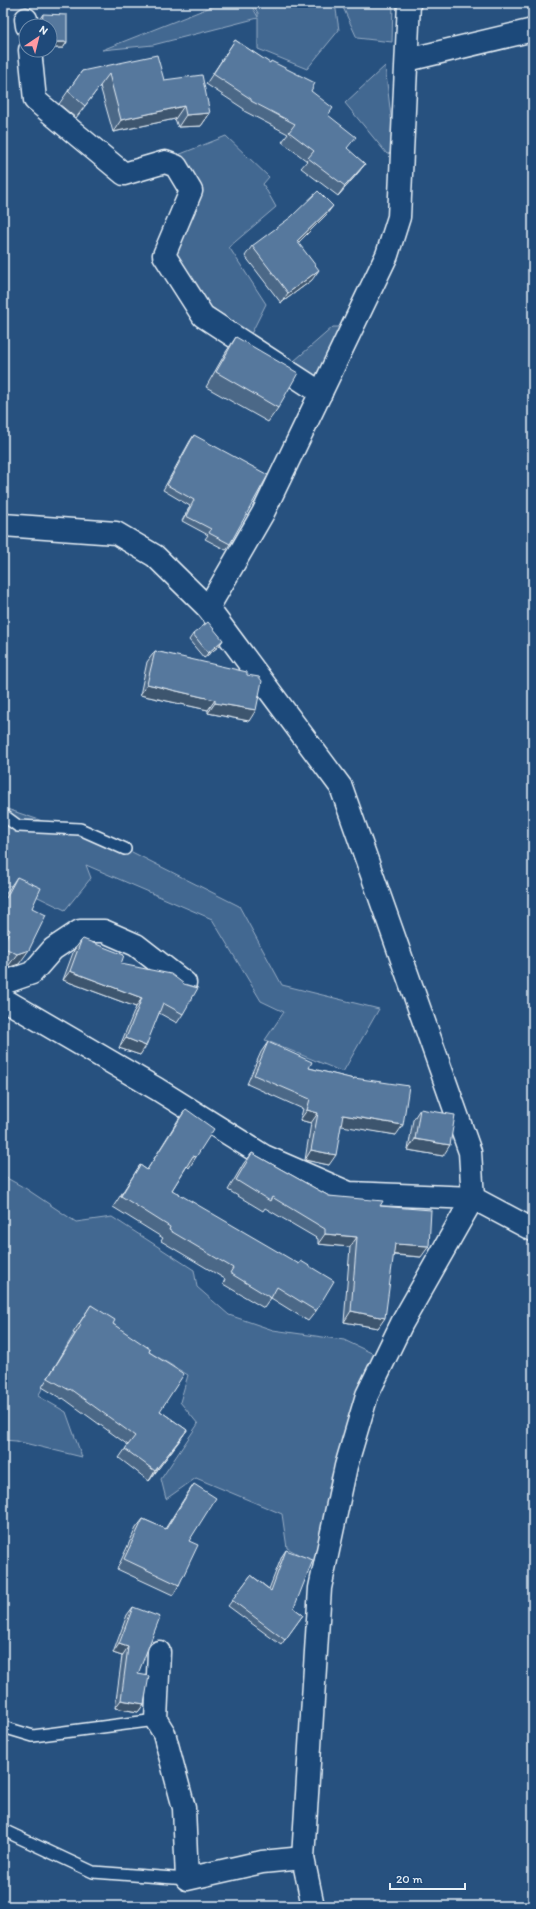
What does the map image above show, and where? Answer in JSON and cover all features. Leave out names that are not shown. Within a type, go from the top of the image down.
[{"type":"street","points":[[208,608],[263,513],[387,254],[399,217],[409,3]]},
{"type":"street","points":[[407,60],[533,30]]},
{"type":"street","points":[[31,58],[35,100],[124,174],[165,162],[176,166],[191,191],[164,255],[203,316],[321,393]]},
{"type":"street","points":[[3,525],[116,533],[155,556],[208,608],[341,787],[470,1152],[473,1198],[402,1323],[367,1395],[346,1466],[320,1588],[303,1858],[313,1906]]},
{"type":"street","points":[[3,982],[32,973],[53,949],[80,931],[104,931],[136,945],[186,983]]},
{"type":"street","points":[[3,999],[157,1089],[264,1156],[349,1193],[473,1198],[533,1230]]},
{"type":"street","points":[[159,1652],[156,1720],[164,1733],[184,1808],[187,1880],[262,1862],[303,1858]]},
{"type":"lane","points":[[3,816],[18,826],[80,829],[125,849]]},
{"type":"lane","points":[[3,1727],[32,1736],[156,1720]]},
{"type":"lane","points":[[3,1830],[93,1872],[187,1880]]},
{"type":"shaded area","points":[[221,3],[250,3],[258,17],[258,13],[252,3],[335,3],[339,30],[307,69],[258,49],[258,18],[153,45],[102,50]]},
{"type":"shaded area","points":[[341,3],[393,3],[392,42],[357,38]]},
{"type":"shaded area","points":[[385,66],[392,125],[392,153],[387,154],[345,103]]},
{"type":"shaded area","points":[[226,136],[269,177],[263,184],[276,207],[229,247],[266,304],[251,334],[204,302],[164,255],[200,192],[178,155]]},
{"type":"shaded area","points":[[333,327],[341,327],[319,382],[294,361]]},
{"type":"shaded area","points":[[3,806],[7,809],[128,850],[239,906],[282,985],[379,1009],[343,1072],[265,1040],[284,1012],[261,1001],[212,919],[86,865],[91,878],[65,910],[13,885],[3,887]]},
{"type":"shaded area","points":[[3,1176],[25,1188],[76,1222],[112,1217],[194,1270],[197,1287],[229,1315],[273,1330],[344,1340],[378,1356],[331,1477],[316,1564],[287,1548],[282,1514],[196,1478],[166,1499],[161,1479],[198,1424],[180,1402],[188,1375],[85,1314],[38,1396],[66,1412],[82,1457],[16,1441],[3,1440]]},
{"type":"building","points":[[43,14],[67,15],[67,42],[58,42],[58,18],[43,18]]},
{"type":"building","points":[[235,40],[270,63],[271,61],[315,83],[311,91],[333,108],[328,115],[356,137],[347,148],[365,164],[345,186],[308,158],[314,151],[289,132],[295,124],[251,101],[251,99],[213,74]]},
{"type":"building","points":[[157,55],[164,80],[202,75],[210,113],[186,115],[184,106],[121,120],[109,74],[85,106],[68,91],[82,71]]},
{"type":"building","points":[[318,191],[333,206],[297,241],[319,270],[288,293],[252,246],[291,217]]},
{"type":"building","points":[[236,337],[298,373],[278,408],[216,372]]},
{"type":"building","points":[[194,435],[268,475],[230,544],[209,533],[211,529],[186,516],[194,500],[167,485]]},
{"type":"building","points":[[208,622],[223,640],[208,653],[193,634]]},
{"type":"building","points":[[155,651],[247,672],[247,675],[259,677],[262,681],[256,710],[215,703],[215,700],[147,684]]},
{"type":"building","points":[[17,877],[41,888],[32,908],[46,915],[29,950],[17,954],[3,947],[10,930],[3,926],[3,897],[6,898]]},
{"type":"building","points":[[83,939],[124,955],[121,964],[171,974],[184,984],[198,988],[183,1014],[163,1003],[146,1046],[126,1038],[142,998],[70,971]]},
{"type":"building","points":[[268,1042],[312,1062],[309,1068],[354,1079],[409,1086],[403,1125],[343,1115],[336,1155],[311,1150],[318,1113],[307,1110],[310,1099],[254,1075]]},
{"type":"building","points":[[186,1109],[214,1129],[196,1157],[193,1156],[172,1190],[299,1264],[301,1261],[334,1281],[316,1311],[277,1287],[271,1298],[230,1273],[233,1268],[169,1230],[170,1227],[121,1196],[140,1165],[147,1170]]},
{"type":"building","points":[[420,1109],[455,1115],[450,1145],[415,1139]]},
{"type":"building","points":[[252,1153],[329,1196],[383,1201],[380,1206],[431,1210],[429,1246],[395,1244],[385,1318],[351,1311],[357,1237],[325,1234],[325,1229],[272,1197],[270,1201],[236,1180]]},
{"type":"building","points":[[91,1305],[115,1320],[113,1324],[150,1349],[149,1352],[184,1374],[160,1411],[187,1430],[155,1471],[125,1449],[135,1436],[70,1389],[69,1390],[48,1378],[81,1325],[79,1324]]},
{"type":"building","points":[[194,1484],[216,1498],[189,1541],[198,1545],[179,1585],[124,1559],[143,1519],[166,1529]]},
{"type":"building","points":[[286,1550],[313,1560],[294,1608],[303,1615],[285,1640],[232,1600],[251,1575],[271,1591]]},
{"type":"building","points":[[133,1607],[160,1617],[138,1674],[149,1676],[144,1704],[121,1700],[128,1647],[119,1644]]}]
